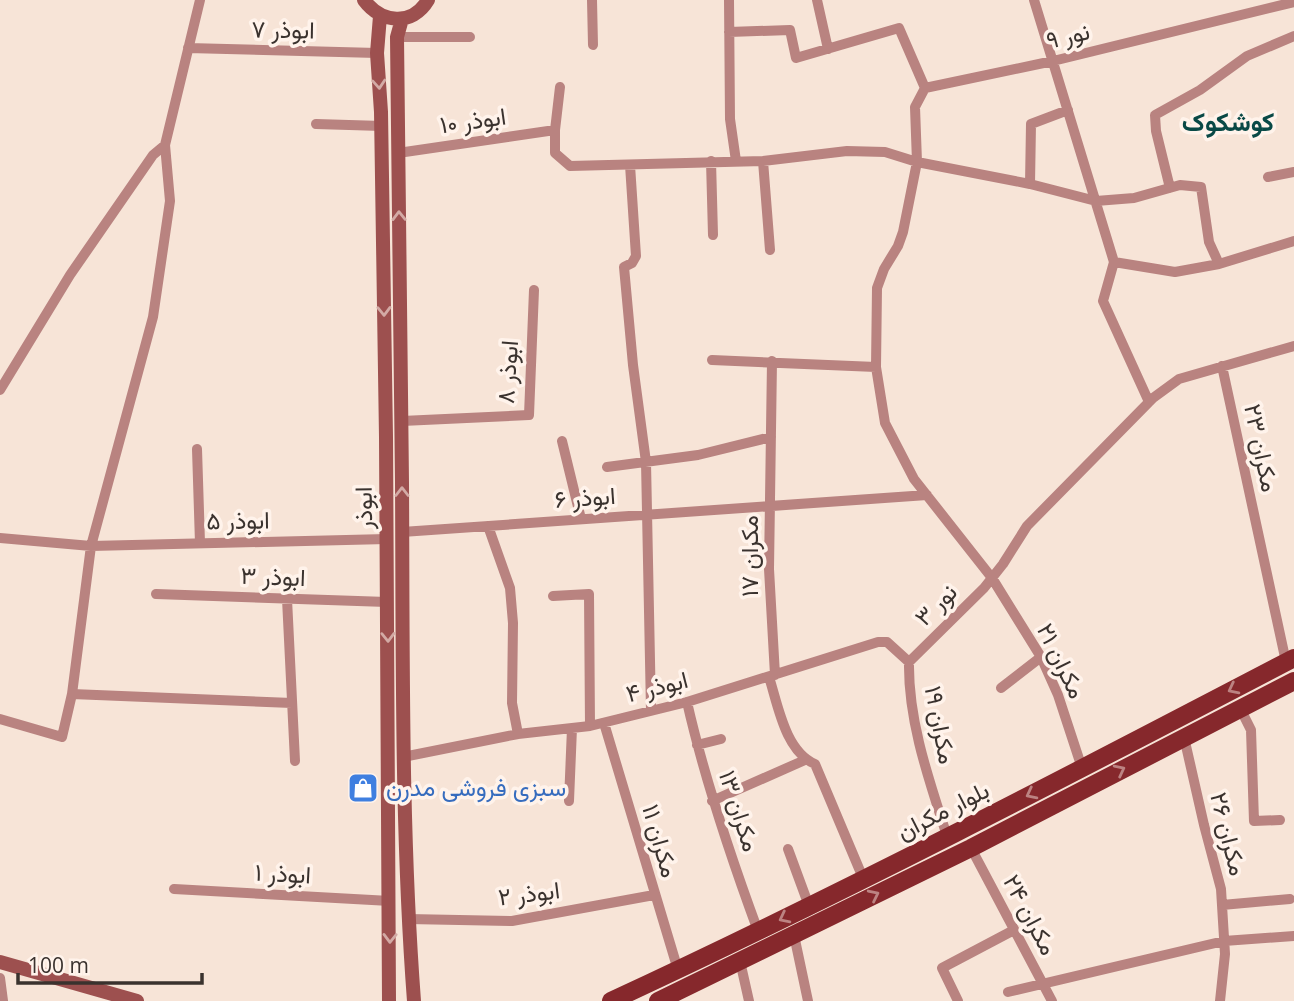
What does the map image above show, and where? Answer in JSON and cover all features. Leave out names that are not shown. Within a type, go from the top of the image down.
[{"type":"main road","points":[[364,0],[380,16],[390,19],[414,15],[428,0]]},
{"type":"main road","name":"ابوذر","points":[[380,16],[377,53],[382,127],[390,849],[389,1001]]},
{"type":"main road","name":"ابوذر","points":[[402,19],[397,37],[403,757],[408,919],[414,1001]]},
{"type":"main road","name":"بلوار مکران","points":[[611,1001],[809,906],[1290,660]]},
{"type":"main road","points":[[658,1001],[971,848],[1294,681]]},
{"type":"main road","points":[[390,849],[406,849]]},
{"type":"main road","points":[[0,962],[137,1001]]},
{"type":"street","points":[[0,719],[62,737],[72,694],[91,545],[153,317],[170,201],[165,145],[200,0]]},
{"type":"street","points":[[592,0],[593,45]]},
{"type":"street","points":[[729,0],[730,119],[736,161]]},
{"type":"street","points":[[817,0],[828,49]]},
{"type":"street","points":[[1034,0],[1114,262],[1103,301],[1149,402]]},
{"type":"street","name":"نور ۹","points":[[925,88],[1053,61],[1294,2]]},
{"type":"street","points":[[729,32],[790,30],[796,58],[898,28],[925,88],[915,107],[917,162]]},
{"type":"street","points":[[1170,188],[1156,131],[1155,115],[1200,90],[1247,56],[1294,36]]},
{"type":"street","points":[[397,37],[470,37]]},
{"type":"street","name":"ابوذر ۷","points":[[188,48],[377,53]]},
{"type":"street","points":[[560,87],[555,153],[570,166],[763,161],[846,151],[885,152],[917,162],[1030,184],[1096,201],[1135,198],[1180,185],[1201,187],[1209,242],[1219,264]]},
{"type":"street","points":[[1030,184],[1031,124],[1068,110]]},
{"type":"street","points":[[316,124],[382,127]]},
{"type":"street","name":"ابوذر ۱۰","points":[[398,153],[555,130]]},
{"type":"street","points":[[0,390],[70,275],[153,155],[165,145]]},
{"type":"street","points":[[711,161],[713,235]]},
{"type":"street","points":[[763,161],[770,250]]},
{"type":"street","name":"مکران ۲۱","points":[[917,162],[898,246],[884,269],[877,288],[876,367],[886,423],[914,479],[992,578],[1041,657],[1058,695],[1082,768]]},
{"type":"street","points":[[630,165],[636,256],[632,263],[624,267],[632,365],[646,462],[651,710]]},
{"type":"street","points":[[1268,177],[1294,172]]},
{"type":"street","points":[[1114,262],[1175,272],[1219,264],[1294,241]]},
{"type":"street","name":"ابوذر ۸","points":[[402,421],[529,415],[534,290]]},
{"type":"street","name":"نور ۳","points":[[909,662],[992,578],[1027,526],[1149,402],[1179,379],[1294,346]]},
{"type":"street","points":[[712,360],[876,367]]},
{"type":"street","name":"مکران ۱۷","points":[[772,361],[769,569],[772,676],[787,734],[805,760],[815,764],[863,878]]},
{"type":"street","name":"مکران ۲۳","points":[[1222,366],[1290,660]]},
{"type":"street","points":[[607,467],[698,455],[771,437]]},
{"type":"street","points":[[562,442],[581,519]]},
{"type":"street","points":[[197,449],[200,543]]},
{"type":"street","name":"ابوذر ۶","points":[[402,532],[927,495]]},
{"type":"street","points":[[488,526],[510,588],[513,623],[512,703],[518,734]]},
{"type":"street","name":"ابوذر ۵","points":[[0,538],[91,545],[387,539]]},
{"type":"street","name":"ابوذر ۳","points":[[156,594],[387,602]]},
{"type":"street","points":[[553,596],[589,594],[590,726]]},
{"type":"street","points":[[286,599],[295,761]]},
{"type":"street","name":"ابوذر ۴","points":[[403,757],[518,734],[604,723],[687,702],[878,642],[887,642],[909,662]]},
{"type":"street","points":[[1001,688],[1041,657]]},
{"type":"street","name":"مکران ۱۹","points":[[909,662],[909,686],[925,768],[947,836]]},
{"type":"street","points":[[72,694],[292,703]]},
{"type":"street","name":"مکران ۱۳","points":[[687,702],[712,801],[758,931]]},
{"type":"street","points":[[1240,708],[1251,730],[1254,821],[1280,820]]},
{"type":"street","name":"مکران ۱۱","points":[[604,723],[678,970]]},
{"type":"street","points":[[569,801],[572,728]]},
{"type":"street","name":"مکران ۲۶","points":[[1184,737],[1221,889],[1224,941],[1220,1001]]},
{"type":"street","points":[[697,745],[721,739]]},
{"type":"street","points":[[712,801],[805,760]]},
{"type":"street","name":"مکران ۲۴","points":[[971,848],[1052,1001]]},
{"type":"street","points":[[788,849],[809,906]]},
{"type":"street","name":"ابوذر ۱","points":[[174,889],[390,901]]},
{"type":"street","name":"ابوذر ۲","points":[[408,919],[512,921],[654,895]]},
{"type":"street","points":[[1222,905],[1290,899]]},
{"type":"street","points":[[958,1001],[942,968],[1014,930]]},
{"type":"street","points":[[794,935],[808,1001]]},
{"type":"street","points":[[1008,992],[1224,941],[1294,936]]},
{"type":"street","points":[[740,961],[749,1001]]},
{"type":"street","points":[[0,978],[3,1001]]},
{"type":"place","name":"سبزی فروشی مدرن","points":[[363,788]]},
{"type":"district","name":"کوشکوک","points":[[1228,122]]}]
